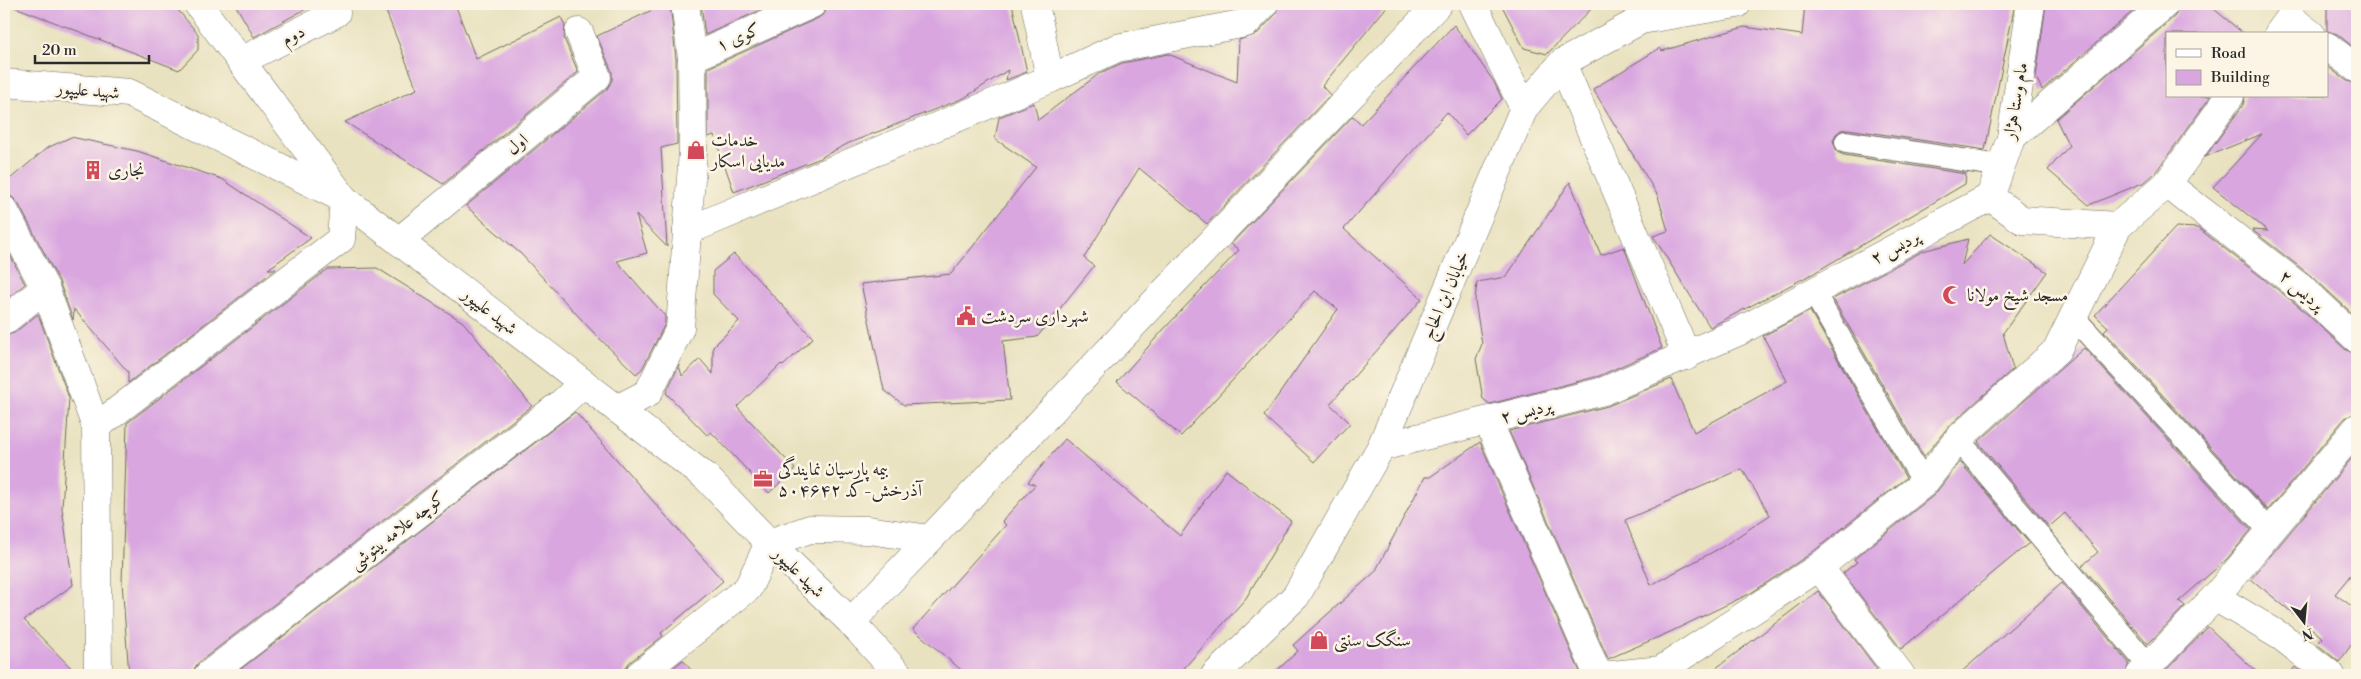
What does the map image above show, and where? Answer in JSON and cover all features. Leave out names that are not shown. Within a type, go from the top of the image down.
[{"type":"street","points":[[96,427],[341,239],[344,199],[198,4]]},
{"type":"street","name":"دوم","points":[[241,61],[336,13],[333,4]]},
{"type":"street","points":[[617,409],[648,394],[680,328],[693,151],[692,58],[685,4]]},
{"type":"street","name":"کوی ۱","points":[[692,58],[812,4]]},
{"type":"street","points":[[1035,4],[1050,79]]},
{"type":"street","points":[[687,232],[1050,79],[1118,48],[1246,23],[1264,4]]},
{"type":"street","points":[[851,622],[1438,4]]},
{"type":"street","points":[[1473,4],[1524,108]]},
{"type":"street","name":"خیابان ابن الحاج","points":[[1215,675],[1296,596],[1381,447],[1524,108],[1562,63],[1639,12],[1737,4]]},
{"type":"street","name":"مام وستا هژار","points":[[1990,197],[2011,138],[2031,4]]},
{"type":"street","points":[[2011,138],[2165,4]]},
{"type":"street","name":"اول","points":[[399,241],[597,77],[579,32]]},
{"type":"street","points":[[2328,47],[2357,69]]},
{"type":"street","points":[[1562,63],[1687,356]]},
{"type":"street","name":"شهید علیپور","points":[[4,83],[129,93],[344,199],[707,478],[769,543],[851,622],[899,675]]},
{"type":"street","points":[[1612,675],[1663,673],[1819,567],[1924,482],[1958,439],[2057,350],[2118,226],[2167,184],[2229,98]]},
{"type":"street","name":"پردیس ۲","points":[[2167,184],[2305,290],[2357,339]]},
{"type":"street","points":[[1990,197],[2022,220],[2118,226]]},
{"type":"street","name":"پردیس ۲","points":[[1381,447],[1604,391],[1740,332],[1990,197]]},
{"type":"street","points":[[4,210],[45,288],[96,427],[98,675]]},
{"type":"street","points":[[4,321],[45,288]]},
{"type":"street","name":"کوچه علامه بیتوشی","points":[[208,675],[554,409],[584,383]]},
{"type":"street","points":[[1488,421],[1598,675]]},
{"type":"street","points":[[2144,670],[2214,596],[2357,428]]},
{"type":"street","points":[[639,675],[748,588],[769,543],[810,529],[868,530],[930,539]]},
{"type":"street","points":[[1819,567],[1901,675]]},
{"type":"street","points":[[2214,596],[2282,637],[2332,675]]},
{"type":"lane","points":[[1846,142],[2001,166]]},
{"type":"lane","points":[[1813,291],[1924,482]]},
{"type":"lane","points":[[2073,316],[2270,531]]},
{"type":"lane","points":[[1958,439],[2144,670]]},
{"type":"building","points":[[16,4],[173,4],[198,34],[198,50],[179,70],[15,7]]},
{"type":"building","points":[[235,4],[315,4],[254,37]]},
{"type":"building","points":[[383,4],[455,4],[476,59],[561,17],[565,26],[564,38],[578,72],[443,184],[345,122],[417,89]]},
{"type":"building","points":[[665,4],[670,4],[676,59],[677,144],[661,148],[667,247],[636,215],[647,253],[617,261],[665,316],[665,324],[642,369],[636,374],[594,333],[521,254],[466,206],[607,89],[612,80],[612,72],[597,36]]},
{"type":"building","points":[[701,4],[774,4],[705,35]]},
{"type":"building","points":[[827,4],[1012,4],[1027,72],[1006,80],[1008,70],[964,98],[849,143],[818,159],[734,192],[714,135],[708,137],[708,68],[818,18],[825,13]]},
{"type":"building","points":[[1279,4],[1389,4],[1322,86],[1330,95],[1207,224],[1139,168],[1084,258],[1094,266],[1037,337],[1003,341],[1010,400],[904,405],[884,390],[861,284],[951,274],[1036,167],[995,139],[999,117],[1034,103],[1038,120],[1100,73],[1122,63],[1168,54],[1237,82],[1239,40],[1257,34],[1275,15]]},
{"type":"building","points":[[1501,4],[1596,4],[1547,54],[1524,48]]},
{"type":"building","points":[[1805,4],[2015,4],[1985,150],[1848,129],[1841,130],[1833,140],[1837,152],[1844,155],[1966,174],[1965,184],[1814,273],[1710,327],[1653,236],[1668,231],[1658,196],[1593,89],[1660,48],[1662,51],[1744,27],[1802,35]]},
{"type":"building","points":[[2046,4],[2141,4],[2042,90],[2036,77]]},
{"type":"building","points":[[2180,4],[2208,4],[2242,32],[2166,32],[2166,98],[2210,98],[2155,173],[2145,182],[2089,205],[2048,170],[2069,146],[2056,119],[2175,16]]},
{"type":"building","points":[[2327,4],[2357,4],[2357,50],[2337,34],[2327,31]]},
{"type":"building","points":[[1454,25],[1494,82],[1502,99],[1466,135],[1447,112],[1344,229],[1422,299],[1330,404],[1350,423],[1314,462],[1264,416],[1338,309],[1315,291],[1181,436],[1117,382],[1163,330],[1239,250],[1231,244],[1353,116],[1361,124]]},
{"type":"building","points":[[2328,67],[2347,81],[2357,84],[2357,318],[2315,279],[2252,230],[2268,231],[2213,187],[2262,134],[2205,157],[2243,105],[2245,98],[2328,98]]},
{"type":"building","points":[[71,137],[137,151],[222,179],[311,238],[268,269],[276,269],[128,383],[128,372],[74,309],[73,320],[59,281],[18,203],[12,197],[4,195],[4,184],[47,148]]},
{"type":"building","points":[[1570,182],[1601,255],[1624,247],[1662,348],[1599,376],[1490,404],[1483,399],[1476,359],[1482,344],[1475,301],[1477,282],[1506,277]]},
{"type":"building","points":[[2176,227],[2198,228],[2295,303],[2346,350],[2357,354],[2357,413],[2345,418],[2268,510],[2104,331],[2108,327],[2095,315]]},
{"type":"building","points":[[1990,234],[2047,272],[2003,333],[2013,369],[1948,427],[1924,457],[1833,299],[1923,251],[1968,239],[1962,265]]},
{"type":"building","points":[[4,243],[25,284],[4,301]]},
{"type":"building","points":[[734,254],[813,338],[783,366],[781,364],[737,407],[795,469],[769,493],[711,432],[707,435],[666,393],[679,365],[682,376],[700,359],[713,374],[713,347],[739,321],[713,294],[713,271]]},
{"type":"building","points":[[377,268],[463,322],[532,406],[198,663],[193,675],[129,675],[122,582],[127,423],[328,269]]},
{"type":"building","points":[[1810,311],[1906,478],[1810,554],[1751,593],[1608,659],[1509,431],[1608,406],[1671,379],[1694,432],[1787,381],[1763,336]],"holes":[[[1742,469],[1770,515],[1722,547],[1651,585],[1625,520]]]},
{"type":"building","points":[[38,314],[69,398],[62,508],[73,585],[24,620],[78,675],[4,675],[4,336],[14,333]]},
{"type":"building","points":[[2084,348],[2251,530],[2227,559],[2179,601],[2185,606],[2148,644],[2082,566],[2098,552],[2065,513],[2049,527],[1978,442]]},
{"type":"building","points":[[575,412],[723,581],[661,633],[663,636],[629,663],[624,675],[233,675]]},
{"type":"building","points":[[1065,439],[1180,536],[1226,470],[1291,521],[1246,598],[1178,675],[967,675],[913,629],[1006,525],[1002,521],[1035,485],[1028,482]]},
{"type":"building","points":[[1480,442],[1580,672],[1574,675],[1272,675],[1298,651],[1293,645],[1375,572],[1425,477],[1430,477]]},
{"type":"building","points":[[2357,452],[2357,567],[2335,594],[2353,607],[2357,602],[2357,637],[2339,662],[2317,644],[2323,638],[2251,579]]},
{"type":"building","points":[[1960,462],[2029,543],[1901,649],[1843,573],[1857,562],[1854,559],[1934,495]]},
{"type":"building","points":[[2062,583],[2129,663],[2125,675],[1958,675]]},
{"type":"building","points":[[1818,591],[1877,669],[1869,675],[1707,675]]},
{"type":"building","points":[[2208,627],[2260,675],[2161,675]]},
{"type":"building","points":[[683,660],[695,675],[664,675]]},
{"type":"building","points":[[2295,667],[2306,675],[2288,675]]},
{"type":"place","name":"خدمات مدیایی اسکار","points":[[696,150]]},
{"type":"place","name":"نجاری","points":[[93,170]]},
{"type":"place","name":"مسجد شیخ مولانا","points":[[1952,295]]},
{"type":"place","name":"شهرداری سردشت","points":[[966,316]]},
{"type":"place","name":"بیمه پارسیان نمایندگی آذرخش-کد ۵۰۴۶۴۲","points":[[763,479]]},
{"type":"place","name":"سنگک سنتی","points":[[1319,640]]}]
